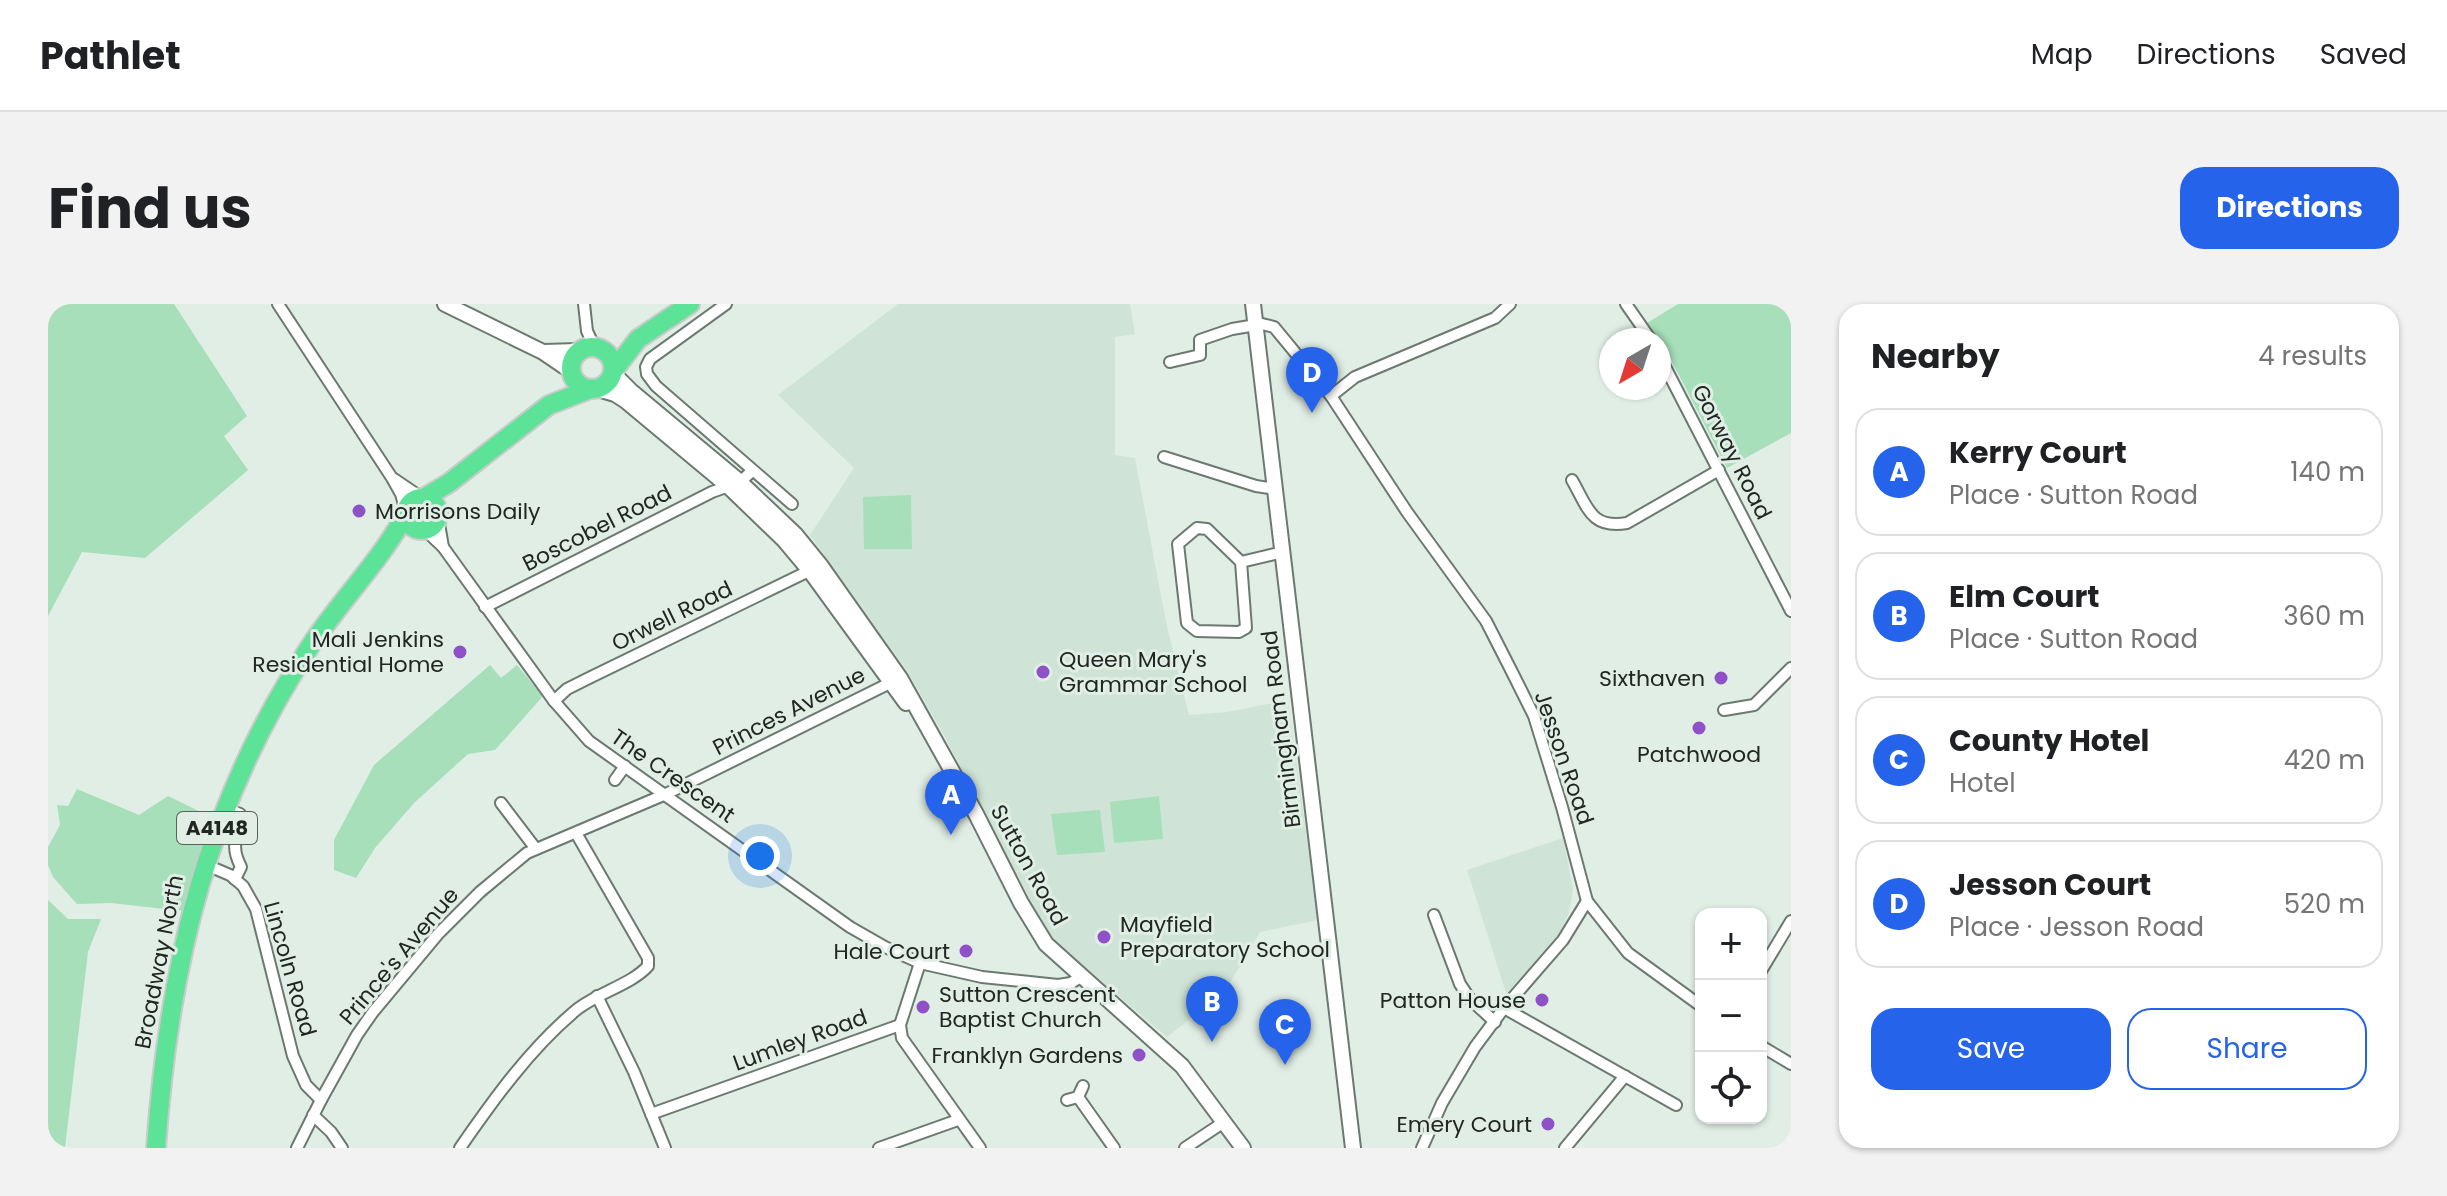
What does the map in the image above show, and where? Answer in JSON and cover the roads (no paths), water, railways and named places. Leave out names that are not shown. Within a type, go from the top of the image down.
[{"type":"highway","points":[[638,339],[587,345],[572,360],[571,372],[577,384],[594,389],[605,385],[638,339],[690,304]]},
{"type":"highway","points":[[587,345],[606,351],[612,359],[614,371]]},
{"type":"highway","name":"Broadway North","points":[[386,549],[428,514],[449,483],[549,405],[571,372]]},
{"type":"highway","name":"Broadway North","points":[[549,405],[594,389]]},
{"type":"highway","name":"Broadway North","points":[[156,1148],[162,1072],[188,921],[204,864],[225,808],[249,754],[313,642],[386,549],[409,504],[428,514]]},
{"type":"street","name":"The Crescent","points":[[278,304],[392,478],[401,494],[406,513]]},
{"type":"street","points":[[445,304],[543,352],[571,372]]},
{"type":"street","points":[[543,352],[587,345],[584,304]]},
{"type":"street","points":[[726,304],[650,359],[647,374],[656,386],[792,504]]},
{"type":"street","name":"Birmingham Road","points":[[1253,304],[1353,1148]]},
{"type":"street","points":[[1331,396],[1355,377],[1495,318],[1510,304]]},
{"type":"street","points":[[1626,304],[1643,328]]},
{"type":"street","points":[[1170,362],[1200,355],[1200,340],[1255,325]]},
{"type":"street","name":"Jesson Road","points":[[1255,325],[1274,327],[1331,396],[1407,512],[1486,621],[1534,716],[1587,901]]},
{"type":"street","name":"Sutton Road","points":[[614,371],[632,392],[734,484],[756,512],[815,568],[926,728],[976,814],[1037,930],[1057,956],[1182,1066],[1243,1148]]},
{"type":"street","name":"Gorway Road","points":[[1671,378],[1791,611]]},
{"type":"street","name":"Sutton Road","points":[[594,389],[615,394],[626,401],[734,484]]},
{"type":"street","points":[[1164,457],[1275,489]]},
{"type":"street","points":[[1572,480],[1583,489],[1593,517],[1611,526],[1627,523],[1719,470]]},
{"type":"street","name":"Boscobel Road","points":[[485,607],[734,484],[752,471]]},
{"type":"street","name":"The Crescent","points":[[392,478],[428,514],[443,547],[485,607],[554,701],[589,741],[850,927],[920,963],[982,977],[1041,983],[1071,983],[1082,976]]},
{"type":"street","name":"The Crescent","points":[[428,514],[443,547]]},
{"type":"street","points":[[1197,528],[1207,529],[1241,562],[1246,628],[1239,632],[1193,629],[1187,623],[1178,544],[1197,528]]},
{"type":"street","points":[[1241,562],[1283,552]]},
{"type":"street","name":"Orwell Road","points":[[554,701],[579,683],[815,568]]},
{"type":"street","points":[[1724,710],[1754,705],[1791,668]]},
{"type":"street","name":"Princes Avenue","points":[[576,833],[666,794],[894,680]]},
{"type":"street","points":[[615,780],[625,766]]},
{"type":"street","points":[[501,803],[536,849]]},
{"type":"street","points":[[204,864],[235,879],[241,867],[236,859],[234,842],[242,821],[240,814],[225,808]]},
{"type":"street","points":[[460,1148],[486,1110],[545,1038],[578,1009],[648,966],[648,958],[576,833]]},
{"type":"street","name":"Prince's Avenue","points":[[297,1148],[365,1024],[438,934],[480,892],[536,849],[576,833]]},
{"type":"street","name":"Lincoln Road","points":[[235,879],[243,886],[256,909],[293,1056],[306,1085],[321,1100]]},
{"type":"street","points":[[1422,1148],[1458,1075],[1504,1008],[1563,940],[1587,901],[1628,953],[1695,1002]]},
{"type":"street","points":[[1440,919],[1460,984],[1470,999],[1495,1022]]},
{"type":"street","points":[[1767,961],[1791,921]]},
{"type":"street","name":"Lumley Road","points":[[651,1114],[900,1025],[920,963]]},
{"type":"street","points":[[597,996],[665,1148]]},
{"type":"street","points":[[1504,1008],[1676,1105]]},
{"type":"street","points":[[900,1025],[902,1038],[980,1148]]},
{"type":"street","points":[[1767,1050],[1791,1064]]},
{"type":"street","points":[[1565,1148],[1625,1076]]},
{"type":"street","points":[[1083,1086],[1072,1098],[1114,1148]]},
{"type":"street","points":[[313,1115],[342,1148]]},
{"type":"street","points":[[879,1148],[958,1120]]},
{"type":"street","points":[[1185,1148],[1224,1122]]},
{"type":"place","name":"Jesson Court","points":[[1312,413]]},
{"type":"place","name":"Morrisons Daily","points":[[359,511]]},
{"type":"place","name":"Mali Jenkins Residential Home","points":[[460,652]]},
{"type":"place","name":"Queen Mary's Grammar School","points":[[1043,672]]},
{"type":"place","name":"Sixthaven","points":[[1721,678]]},
{"type":"place","name":"Patchwood","points":[[1699,728]]},
{"type":"place","name":"Kerry Court","points":[[951,835]]},
{"type":"place","name":"Mayfield Preparatory School","points":[[1104,937]]},
{"type":"place","name":"Hale Court","points":[[966,951]]},
{"type":"place","name":"Patton House","points":[[1542,1000]]},
{"type":"place","name":"Sutton Crescent Baptist Church","points":[[923,1007]]},
{"type":"place","name":"Elm Court","points":[[1212,1042]]},
{"type":"place","name":"Franklyn Gardens","points":[[1139,1055]]},
{"type":"place","name":"County Hotel","points":[[1285,1065]]},
{"type":"place","name":"Emery Court","points":[[1548,1124]]}]
